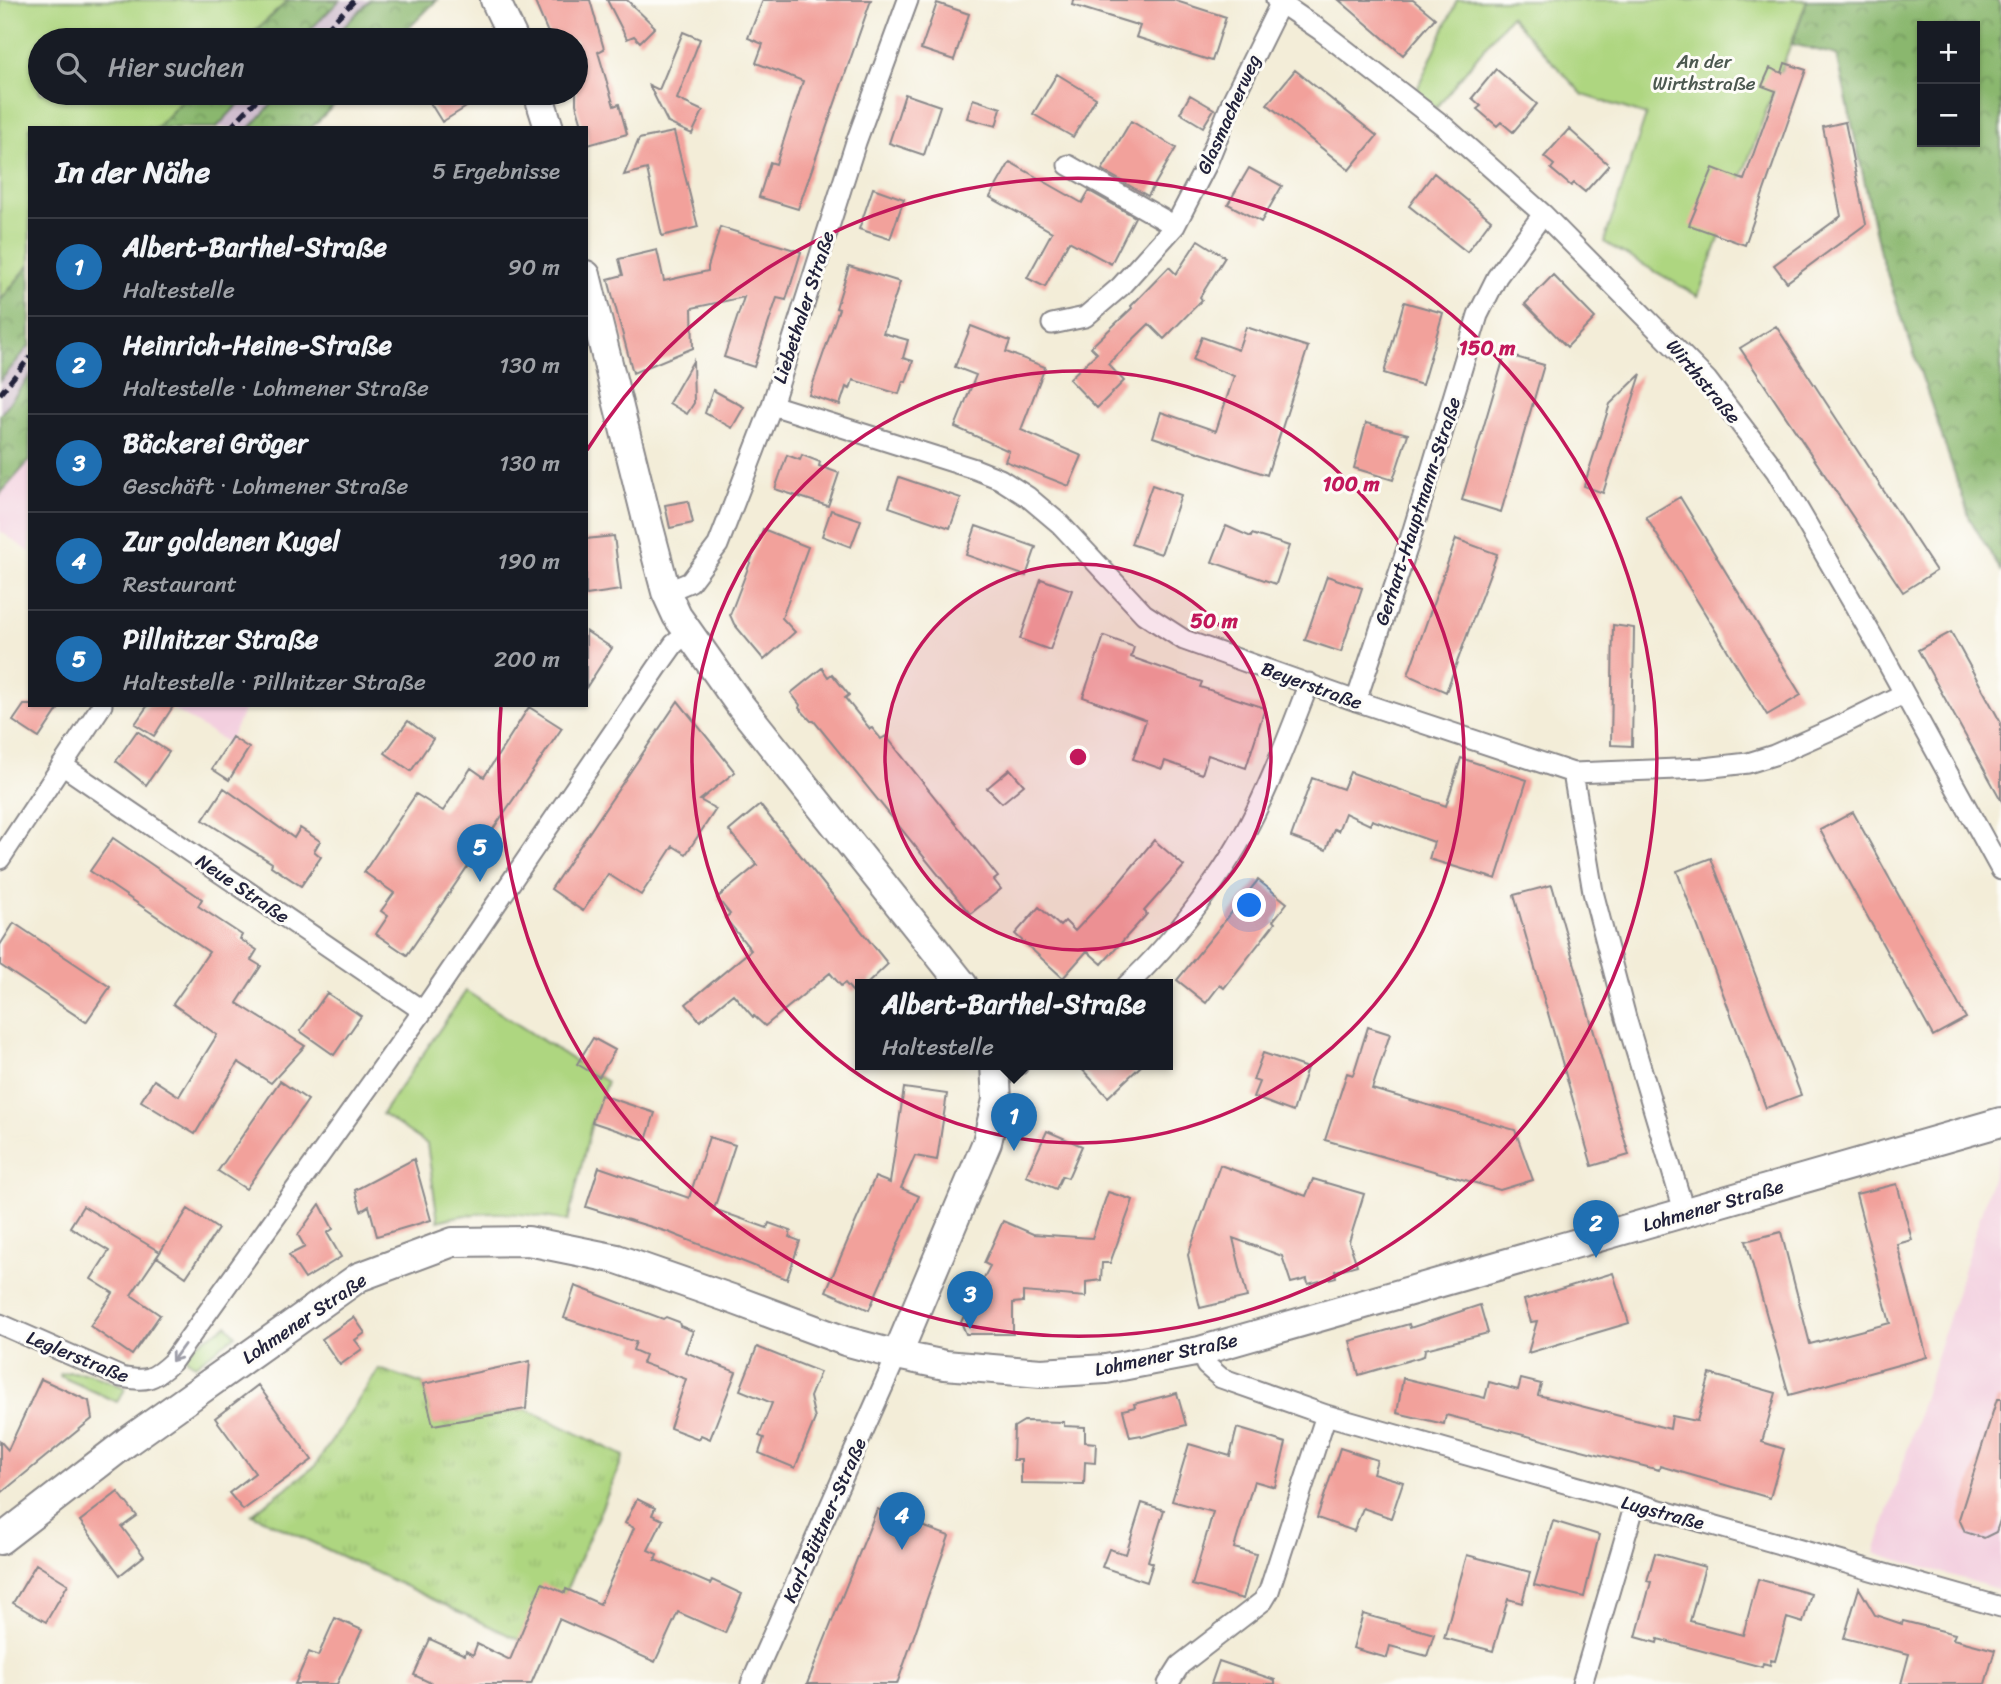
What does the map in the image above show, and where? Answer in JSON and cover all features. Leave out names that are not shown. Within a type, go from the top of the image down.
[{"type":"main road","points":[[495,0],[508,28]]},
{"type":"main road","points":[[542,105],[548,126]]},
{"type":"main road","points":[[588,283],[666,592],[688,633],[740,705],[958,979]]},
{"type":"main road","points":[[897,1355],[987,1142],[1003,1070]]},
{"type":"main road","name":"Lohmener Straße","points":[[0,1540],[127,1442],[359,1277],[453,1242],[528,1241],[617,1259],[845,1341],[945,1365],[1041,1373],[1107,1369],[1200,1351],[2001,1122]]},
{"type":"street","name":"Liebethaler Straße","points":[[666,592],[690,582],[718,545],[772,405],[856,142],[908,0]]},
{"type":"street","name":"Wirthstraße","points":[[1280,1],[1445,127],[1544,214],[1707,380],[1783,482],[2001,870]]},
{"type":"street","name":"Glasmacherweg","points":[[1052,324],[1085,317],[1120,287],[1175,226],[1206,166],[1233,99],[1280,1]]},
{"type":"street","points":[[1068,165],[1175,226]]},
{"type":"street","name":"Gerhart-Hauptmann-Straße","points":[[1356,701],[1478,315],[1497,277],[1544,214]]},
{"type":"street","name":"Beyerstraße","points":[[772,405],[975,469],[1000,480],[1028,497],[1060,524],[1144,614],[1184,639],[1356,701],[1573,773],[1704,768],[1748,763],[1774,755],[1835,728],[1903,694]]},
{"type":"street","points":[[423,1011],[657,668],[674,644],[688,633]]},
{"type":"street","points":[[1133,979],[1187,917],[1254,816],[1282,754],[1308,683]]},
{"type":"street","points":[[0,859],[101,707]]},
{"type":"street","name":"Neue Straße","points":[[62,765],[423,1011]]},
{"type":"street","points":[[1573,773],[1593,892],[1626,1018],[1685,1214]]},
{"type":"street","name":"Leglerstraße","points":[[0,1324],[121,1377],[138,1380],[158,1375],[172,1362],[423,1011]]},
{"type":"street","name":"Lugstraße","points":[[1200,1351],[1206,1365],[1221,1378],[1326,1415],[2001,1607]]},
{"type":"street","name":"Karl-Büttner-Straße","points":[[751,1684],[897,1355]]},
{"type":"street","points":[[1168,1684],[1180,1665],[1263,1601],[1269,1591],[1326,1415]]},
{"type":"street","points":[[1582,1684],[1635,1504]]},
{"type":"shaded area","points":[[340,0],[370,0],[343,28],[312,28]]},
{"type":"shaded area","points":[[238,105],[271,105],[252,126],[218,126]]},
{"type":"shaded area","points":[[28,347],[28,379],[0,415],[0,381]]},
{"type":"shaded area","points":[[28,462],[28,551],[0,531],[0,494]]},
{"type":"shaded area","points":[[169,707],[246,707],[228,743]]},
{"type":"shaded area","points":[[2001,1149],[2001,1590],[1875,1553]]},
{"type":"green space","points":[[0,0],[289,0],[258,28],[28,28],[28,105],[178,105],[158,126],[28,126],[28,266],[0,301]]},
{"type":"green space","points":[[289,0],[340,0],[312,28],[258,28]]},
{"type":"green space","points":[[370,0],[437,0],[409,28],[343,28]]},
{"type":"green space","name":"An der Wirthstraße","points":[[1457,0],[1807,0],[1698,296],[1604,242],[1646,115],[1583,95],[1510,16],[1436,108],[1416,92]]},
{"type":"green space","points":[[1807,0],[1997,0],[2001,6],[2001,571],[1970,519],[1880,253],[1837,55],[1792,44]]},
{"type":"green space","points":[[178,105],[238,105],[218,126],[158,126]]},
{"type":"green space","points":[[271,105],[334,105],[313,126],[252,126]]},
{"type":"green space","points":[[28,266],[28,347],[0,381],[0,301]]},
{"type":"green space","points":[[28,379],[28,462],[0,494],[0,415]]},
{"type":"green space","points":[[466,991],[607,1082],[592,1122],[568,1221],[487,1213],[438,1221],[427,1144],[382,1114]]},
{"type":"green space","points":[[227,1325],[236,1335],[195,1365],[185,1357],[195,1345]]},
{"type":"green space","points":[[379,1369],[423,1384],[434,1424],[526,1409],[624,1456],[565,1593],[519,1640],[252,1514],[315,1466]]},
{"type":"green space","points":[[69,1372],[88,1373],[126,1388],[117,1402],[60,1376]]},
{"type":"building","points":[[534,0],[590,0],[604,49],[598,52],[614,106],[619,104],[627,134],[588,145],[588,126],[582,126],[576,105],[588,105],[588,28],[546,28]]},
{"type":"building","points":[[607,0],[627,0],[655,27],[640,42],[634,36],[627,39]]},
{"type":"building","points":[[763,0],[871,0],[798,209],[759,197],[770,162],[776,164],[803,81],[756,63],[763,44],[748,38]]},
{"type":"building","points":[[1073,0],[1173,0],[1226,17],[1212,61],[1136,37],[1140,26],[1072,5]]},
{"type":"building","points":[[1339,0],[1413,0],[1435,18],[1403,55]]},
{"type":"building","points":[[937,3],[969,14],[954,60],[921,49]]},
{"type":"building","points":[[683,32],[700,39],[677,99],[703,111],[692,134],[668,123],[649,85],[659,90]]},
{"type":"building","points":[[1785,63],[1806,70],[1745,245],[1689,225],[1713,168],[1744,180],[1776,91],[1762,86],[1770,68],[1782,73]]},
{"type":"building","points":[[1496,69],[1537,104],[1513,132],[1501,122],[1497,126],[1477,109],[1481,106],[1472,98]]},
{"type":"building","points":[[1295,70],[1377,136],[1349,170],[1267,104]]},
{"type":"building","points":[[1057,74],[1096,98],[1073,137],[1033,114]]},
{"type":"building","points":[[905,94],[940,106],[924,155],[889,143]]},
{"type":"building","points":[[1190,95],[1214,109],[1203,127],[1180,113]]},
{"type":"building","points":[[973,99],[1001,108],[996,126],[967,118]]},
{"type":"building","points":[[431,105],[470,105],[442,122]]},
{"type":"building","points":[[1131,121],[1176,148],[1148,196],[1102,170]]},
{"type":"building","points":[[1845,122],[1866,224],[1787,282],[1774,265],[1841,216],[1823,127]]},
{"type":"building","points":[[1569,129],[1609,165],[1585,192],[1574,183],[1571,186],[1551,169],[1554,165],[1544,157]]},
{"type":"building","points":[[674,132],[698,227],[662,236],[647,169],[624,175],[639,139]]},
{"type":"building","points":[[1010,162],[1082,203],[1089,191],[1135,217],[1111,264],[1069,241],[1045,287],[1027,278],[1052,232],[990,197]]},
{"type":"building","points":[[1249,168],[1282,186],[1261,222],[1228,204]]},
{"type":"building","points":[[1434,173],[1491,220],[1467,252],[1409,206]]},
{"type":"building","points":[[873,188],[904,199],[890,239],[859,229]]},
{"type":"building","points":[[720,227],[801,252],[786,300],[777,298],[754,367],[724,357],[744,297],[692,308],[693,348],[633,373],[608,279],[623,275],[619,259],[657,250],[664,281],[708,271]]},
{"type":"building","points":[[1198,240],[1225,257],[1200,297],[1202,300],[1164,339],[1149,324],[1108,364],[1124,381],[1097,408],[1069,379],[1097,353],[1091,347],[1132,308],[1169,267],[1176,274]]},
{"type":"building","points":[[849,266],[900,282],[883,333],[908,340],[903,358],[913,361],[899,394],[853,380],[850,389],[846,387],[840,405],[809,395],[839,309],[836,308]]},
{"type":"building","points":[[1553,275],[1595,318],[1567,347],[1525,304]]},
{"type":"building","points":[[1404,302],[1443,313],[1422,385],[1384,373]]},
{"type":"building","points":[[971,326],[1010,341],[1006,352],[1045,367],[1021,430],[1082,456],[1069,486],[1005,461],[1009,451],[955,427],[976,375],[955,367]]},
{"type":"building","points":[[1776,326],[1936,571],[1903,592],[1740,348]]},
{"type":"building","points":[[1246,327],[1308,347],[1267,475],[1153,437],[1161,412],[1216,431],[1234,376],[1193,360],[1202,337],[1238,350]]},
{"type":"building","points":[[1505,354],[1544,365],[1501,512],[1462,500]]},
{"type":"building","points":[[693,361],[694,403],[687,414],[669,403]]},
{"type":"building","points":[[1641,374],[1603,493],[1584,486],[1610,404]]},
{"type":"building","points":[[713,390],[744,407],[732,428],[705,413]]},
{"type":"building","points":[[1366,423],[1408,434],[1393,480],[1354,468]]},
{"type":"building","points":[[787,455],[800,460],[802,455],[820,462],[819,466],[839,473],[828,506],[775,489]]},
{"type":"building","points":[[899,477],[961,498],[950,528],[889,507]]},
{"type":"building","points":[[1152,485],[1181,495],[1161,554],[1131,544]]},
{"type":"building","points":[[1680,497],[1801,695],[1767,715],[1646,517]]},
{"type":"building","points":[[688,501],[693,523],[670,528],[665,505]]},
{"type":"building","points":[[831,510],[861,520],[851,547],[822,536]]},
{"type":"building","points":[[976,526],[1036,547],[1026,576],[966,555]]},
{"type":"building","points":[[1226,526],[1251,537],[1252,534],[1289,546],[1276,584],[1212,562]]},
{"type":"building","points":[[763,529],[808,547],[782,618],[795,632],[764,660],[734,624],[730,615]]},
{"type":"building","points":[[614,536],[621,590],[588,595],[588,539]]},
{"type":"building","points":[[1456,539],[1497,554],[1446,692],[1408,675]]},
{"type":"building","points":[[1327,576],[1362,588],[1341,652],[1305,640]]},
{"type":"building","points":[[1041,579],[1072,590],[1050,650],[1020,639]]},
{"type":"building","points":[[1613,625],[1634,628],[1632,746],[1611,745]]},
{"type":"building","points":[[588,632],[612,648],[588,685]]},
{"type":"building","points":[[1951,632],[2001,723],[2001,800],[1918,650]]},
{"type":"building","points":[[1104,636],[1134,647],[1131,657],[1202,682],[1200,687],[1265,708],[1246,768],[1208,755],[1202,774],[1165,761],[1162,769],[1133,759],[1146,720],[1083,697]]},
{"type":"building","points":[[822,668],[828,677],[832,674],[849,695],[845,698],[870,729],[881,739],[886,736],[998,877],[994,880],[1001,889],[970,914],[814,721],[799,708],[800,705],[791,693]]},
{"type":"building","points":[[678,701],[735,772],[700,800],[716,809],[686,854],[673,846],[641,895],[608,874],[583,911],[551,889]]},
{"type":"building","points":[[24,705],[60,707],[39,738],[13,721]]},
{"type":"building","points":[[147,707],[173,707],[154,736],[135,724]]},
{"type":"building","points":[[529,707],[562,728],[407,955],[376,934],[388,916],[381,911],[394,893],[364,872],[416,794],[443,811],[471,768],[484,777]]},
{"type":"building","points":[[408,721],[433,739],[411,771],[385,753]]},
{"type":"building","points":[[137,731],[169,752],[146,785],[116,761]]},
{"type":"building","points":[[232,737],[249,748],[229,780],[212,769]]},
{"type":"building","points":[[1461,758],[1527,780],[1496,879],[1429,859],[1434,842],[1372,820],[1370,825],[1345,813],[1338,831],[1334,829],[1326,850],[1291,837],[1312,778],[1343,789],[1350,772],[1446,806]]},
{"type":"building","points":[[1010,769],[1024,785],[1002,803],[987,788]]},
{"type":"building","points":[[224,788],[294,838],[300,828],[320,841],[314,851],[321,857],[301,886],[271,866],[272,863],[203,820]]},
{"type":"building","points":[[760,805],[888,964],[872,979],[855,979],[853,992],[845,983],[841,986],[830,973],[765,1026],[753,1017],[733,994],[700,1021],[686,1004],[751,950],[725,918],[730,914],[717,898],[757,865],[729,831]]},
{"type":"building","points":[[1853,812],[1966,1018],[1933,1036],[1820,830]]},
{"type":"building","points":[[113,838],[202,899],[198,906],[242,935],[240,939],[257,950],[251,960],[261,966],[237,1003],[305,1046],[271,1083],[238,1062],[195,1134],[141,1101],[154,1080],[179,1096],[217,1035],[173,1004],[209,952],[90,871]]},
{"type":"building","points":[[1154,840],[1184,866],[1144,911],[1147,914],[1102,964],[1087,951],[1063,978],[1015,934],[1039,907],[1060,926],[1065,921],[1075,931]]},
{"type":"building","points":[[1711,858],[1801,1095],[1766,1108],[1677,871]]},
{"type":"building","points":[[1258,880],[1287,903],[1273,921],[1275,923],[1224,988],[1220,985],[1206,1003],[1177,980]]},
{"type":"building","points":[[1552,885],[1629,1155],[1592,1166],[1514,895]]},
{"type":"building","points":[[14,923],[110,987],[86,1022],[0,965],[0,945]]},
{"type":"building","points":[[327,993],[361,1016],[334,1055],[300,1031]]},
{"type":"building","points":[[1368,1027],[1390,1034],[1372,1089],[1515,1130],[1533,1180],[1500,1190],[1325,1140],[1347,1073],[1353,1075]]},
{"type":"building","points":[[593,1038],[615,1050],[599,1077],[577,1064]]},
{"type":"building","points":[[1263,1053],[1307,1068],[1293,1112],[1253,1097],[1259,1082],[1253,1080]]},
{"type":"building","points":[[1083,1070],[1137,1070],[1108,1097]]},
{"type":"building","points":[[280,1081],[308,1100],[246,1189],[218,1171]]},
{"type":"building","points":[[904,1088],[947,1094],[937,1160],[915,1156],[901,1188],[919,1196],[869,1310],[826,1291],[875,1177],[890,1183]]},
{"type":"building","points":[[601,1095],[655,1113],[646,1140],[592,1122]]},
{"type":"building","points":[[1047,1131],[1082,1146],[1068,1178],[1062,1176],[1056,1189],[1026,1176]]},
{"type":"building","points":[[709,1137],[735,1145],[714,1209],[767,1228],[769,1223],[791,1231],[789,1237],[800,1241],[787,1279],[668,1232],[586,1207],[599,1167],[689,1198]]},
{"type":"building","points":[[414,1159],[431,1220],[377,1236],[369,1206],[361,1211],[355,1190]]},
{"type":"building","points":[[1220,1165],[1306,1196],[1313,1179],[1364,1194],[1349,1242],[1357,1265],[1335,1271],[1336,1277],[1308,1284],[1307,1279],[1291,1283],[1282,1256],[1233,1238],[1247,1297],[1200,1308],[1188,1255]]},
{"type":"building","points":[[1897,1184],[1912,1240],[1897,1244],[1927,1357],[1789,1395],[1746,1241],[1781,1232],[1810,1344],[1890,1323],[1856,1194]]},
{"type":"building","points":[[1108,1192],[1133,1200],[1110,1263],[1102,1263],[1101,1280],[1086,1282],[1086,1297],[1023,1292],[1023,1302],[1013,1303],[1013,1334],[966,1334],[961,1322],[990,1266],[984,1263],[1003,1221],[1033,1234],[1092,1238]]},
{"type":"building","points":[[320,1204],[333,1229],[327,1233],[341,1257],[305,1279],[289,1255],[305,1247],[298,1235]]},
{"type":"building","points":[[83,1206],[160,1252],[131,1295],[160,1315],[132,1355],[90,1326],[113,1293],[91,1279],[109,1251],[70,1227]]},
{"type":"building","points":[[188,1209],[218,1229],[186,1277],[157,1257]]},
{"type":"building","points":[[1613,1273],[1629,1323],[1528,1353],[1537,1321],[1531,1322],[1524,1300]]},
{"type":"building","points":[[575,1286],[663,1319],[666,1317],[679,1322],[680,1326],[693,1331],[685,1352],[736,1372],[710,1439],[701,1435],[699,1439],[670,1428],[686,1379],[642,1363],[645,1355],[633,1350],[636,1342],[564,1318]]},
{"type":"building","points":[[1480,1305],[1488,1333],[1425,1349],[1424,1356],[1359,1375],[1350,1341],[1409,1324],[1410,1328]]},
{"type":"building","points":[[354,1317],[365,1333],[355,1340],[362,1349],[340,1365],[322,1339]]},
{"type":"building","points":[[757,1347],[820,1372],[810,1397],[815,1419],[795,1468],[759,1453],[764,1438],[759,1436],[772,1403],[740,1390]]},
{"type":"building","points":[[530,1361],[526,1409],[433,1425],[423,1384]]},
{"type":"building","points":[[1710,1374],[1776,1393],[1762,1442],[1784,1449],[1770,1498],[1660,1466],[1659,1470],[1446,1415],[1444,1424],[1397,1413],[1403,1378],[1485,1398],[1489,1382],[1518,1390],[1521,1379],[1541,1384],[1538,1395],[1670,1429],[1672,1416],[1697,1421]]},
{"type":"building","points":[[41,1379],[89,1401],[92,1419],[0,1494],[0,1441],[8,1450]]},
{"type":"building","points":[[258,1385],[312,1460],[243,1510],[229,1493],[255,1473],[215,1418]]},
{"type":"building","points":[[1177,1393],[1186,1425],[1142,1437],[1130,1437],[1123,1410],[1135,1407],[1134,1404]]},
{"type":"building","points":[[1997,1399],[2001,1399],[2001,1517],[1996,1532],[1984,1538],[1965,1532],[1959,1519]]},
{"type":"building","points":[[1024,1421],[1064,1422],[1064,1426],[1085,1427],[1085,1442],[1096,1443],[1095,1463],[1085,1462],[1084,1484],[1021,1483],[1021,1460],[1013,1460],[1014,1427]]},
{"type":"building","points":[[1237,1428],[1286,1443],[1275,1487],[1254,1481],[1234,1548],[1256,1554],[1243,1599],[1192,1585],[1213,1512],[1172,1501],[1189,1444],[1230,1456]]},
{"type":"building","points":[[1340,1448],[1377,1460],[1373,1473],[1403,1482],[1391,1518],[1363,1508],[1354,1531],[1317,1518]]},
{"type":"building","points":[[118,1492],[137,1516],[122,1527],[144,1556],[120,1575],[80,1521]]},
{"type":"building","points":[[637,1499],[655,1508],[652,1515],[663,1520],[648,1550],[657,1554],[655,1560],[710,1584],[712,1580],[742,1594],[725,1633],[678,1612],[655,1662],[559,1619],[531,1684],[433,1684],[414,1675],[430,1639],[465,1655],[466,1651],[473,1655],[477,1644],[510,1660],[542,1583],[565,1593],[566,1589],[600,1604],[634,1528],[625,1523]]},
{"type":"building","points":[[1142,1503],[1164,1510],[1148,1561],[1153,1563],[1147,1582],[1102,1567],[1109,1549],[1126,1554]]},
{"type":"building","points":[[877,1509],[949,1536],[897,1684],[807,1684]]},
{"type":"building","points":[[1553,1521],[1599,1535],[1584,1597],[1534,1585]]},
{"type":"building","points":[[1655,1553],[1705,1567],[1690,1621],[1743,1635],[1758,1579],[1811,1594],[1803,1623],[1787,1618],[1775,1661],[1771,1660],[1770,1665],[1763,1663],[1762,1667],[1658,1639],[1657,1643],[1636,1637],[1651,1582],[1647,1581]]},
{"type":"building","points":[[1467,1555],[1530,1572],[1522,1603],[1508,1599],[1493,1651],[1444,1638]]},
{"type":"building","points":[[36,1564],[68,1584],[46,1622],[13,1603]]},
{"type":"building","points":[[1859,1588],[1875,1615],[1902,1624],[1903,1621],[1955,1634],[1953,1639],[1995,1650],[1985,1684],[1901,1684],[1909,1654],[1844,1638]]},
{"type":"building","points":[[1363,1614],[1434,1634],[1427,1656],[1390,1646],[1387,1658],[1353,1648]]},
{"type":"building","points":[[335,1618],[362,1630],[337,1684],[295,1684],[309,1652],[318,1656]]},
{"type":"building","points":[[1219,1661],[1275,1680],[1275,1684],[1211,1684]]},
{"type":"railway","points":[[327,28],[355,0]]},
{"type":"railway","points":[[232,126],[252,105]]},
{"type":"railway","points":[[0,394],[28,359]]},
{"type":"place","name":"Pillnitzer Straße","points":[[480,882]]},
{"type":"place","name":"Albert-Barthel-Straße","points":[[1014,1151]]},
{"type":"place","name":"Heinrich-Heine-Straße","points":[[1596,1258]]},
{"type":"place","name":"Bäckerei Gröger","points":[[970,1329]]},
{"type":"place","name":"Zur goldenen Kugel","points":[[902,1550]]}]
